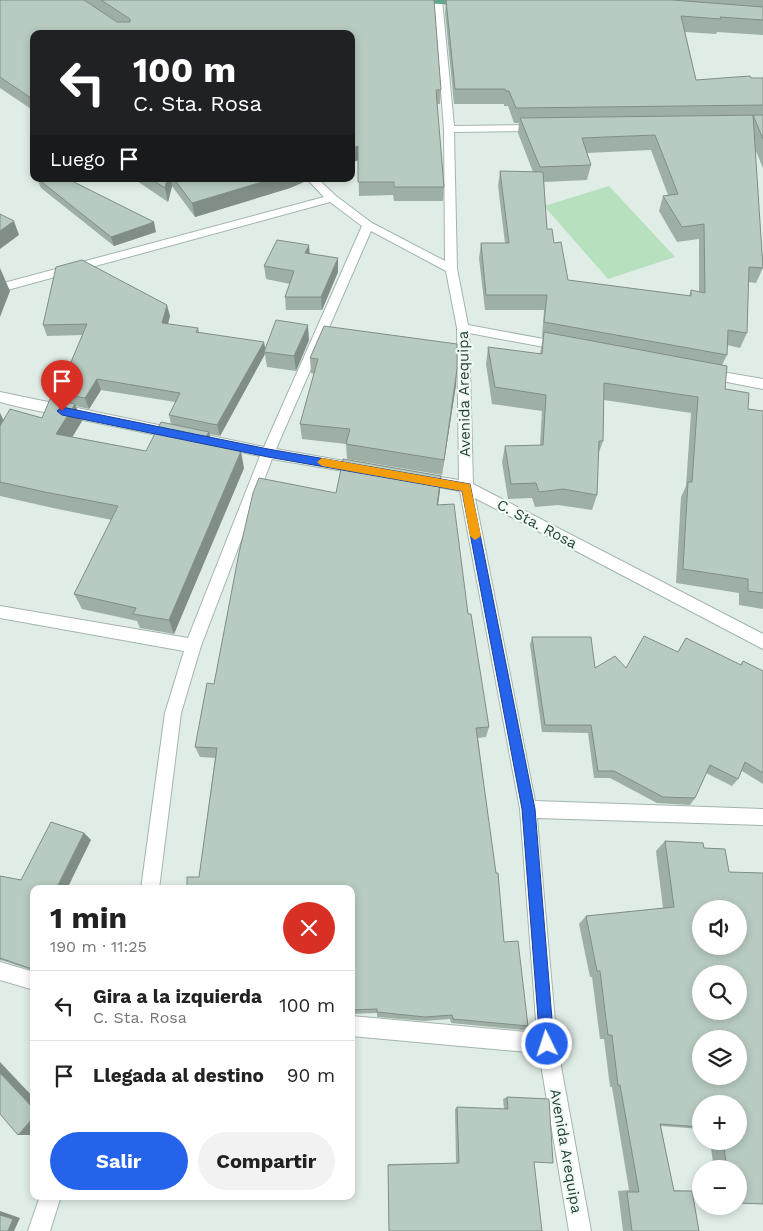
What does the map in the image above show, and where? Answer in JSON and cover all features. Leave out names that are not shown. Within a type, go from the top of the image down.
[{"type":"main road","points":[[417,0],[476,2]]},
{"type":"street","name":"Avenida Arequipa","points":[[438,1],[449,129],[450,269],[463,328],[466,487],[528,809],[547,1044],[580,1231]]},
{"type":"street","points":[[449,129],[547,128]]},
{"type":"street","points":[[315,182],[332,198],[368,225],[450,269]]},
{"type":"street","points":[[0,288],[332,198]]},
{"type":"street","points":[[151,885],[173,713],[193,646],[268,453],[368,225]]},
{"type":"street","points":[[463,328],[570,348]]},
{"type":"street","points":[[695,372],[763,384]]},
{"type":"street","points":[[0,397],[22,407],[372,471]]},
{"type":"street","name":"C. Sta. Rosa","points":[[409,478],[466,487],[763,642]]},
{"type":"street","points":[[0,612],[193,646]]},
{"type":"street","points":[[528,809],[763,817]]},
{"type":"street","points":[[0,971],[30,979]]},
{"type":"street","points":[[355,1026],[547,1044]]},
{"type":"street","points":[[38,1231],[50,1200]]},
{"type":"green space","points":[[609,186],[675,257],[608,279],[544,206]]},
{"type":"building","points":[[0,0],[84,0],[117,22],[130,22],[130,19],[101,0],[434,0],[441,90],[436,90],[444,187],[394,187],[394,182],[358,182],[358,146],[355,147],[355,30],[30,30],[30,97],[0,77]]},
{"type":"building","points":[[446,0],[672,0],[763,7],[763,20],[681,16],[696,80],[750,76],[751,78],[763,78],[763,105],[516,108],[509,91],[505,89],[455,89]]},
{"type":"building","points":[[753,115],[763,268],[749,267],[747,333],[728,330],[727,355],[544,322],[547,295],[486,295],[481,243],[509,243],[500,171],[543,172],[547,229],[552,229],[554,243],[561,242],[568,280],[691,296],[691,290],[705,293],[704,224],[682,227],[663,196],[678,194],[655,135],[582,138],[591,165],[540,167],[520,118]]},
{"type":"building","points":[[753,115],[763,115],[763,139]]},
{"type":"building","points":[[42,182],[74,182],[154,222],[111,237]]},
{"type":"building","points":[[156,182],[166,182],[165,188]]},
{"type":"building","points":[[176,182],[262,182],[192,203]]},
{"type":"building","points":[[0,214],[14,221],[0,231]]},
{"type":"building","points":[[277,240],[309,245],[305,253],[338,258],[321,297],[285,297],[294,271],[264,266]]},
{"type":"building","points":[[82,260],[167,305],[162,323],[198,328],[196,332],[264,342],[217,425],[169,415],[180,393],[97,379],[85,398],[58,393],[87,324],[43,325],[56,267]]},
{"type":"building","points":[[276,320],[308,325],[294,356],[264,352]]},
{"type":"building","points":[[324,326],[457,344],[457,369],[444,460],[346,444],[350,429],[300,424],[318,359],[310,358]]},
{"type":"building","points":[[544,332],[727,366],[725,389],[749,393],[748,409],[763,411],[763,593],[748,591],[748,579],[683,569],[688,482],[692,482],[698,397],[604,383],[603,441],[599,441],[597,495],[563,489],[539,492],[536,483],[511,484],[505,446],[543,445],[546,395],[495,387],[488,347],[542,354]]},
{"type":"building","points":[[50,399],[75,404],[56,434],[146,451],[161,422],[209,432],[202,443],[241,451],[169,620],[133,614],[136,608],[74,594],[118,506],[0,482],[0,426],[10,409],[42,418]]},
{"type":"building","points":[[343,459],[441,476],[437,505],[454,504],[468,614],[471,614],[489,727],[476,728],[496,873],[498,873],[504,942],[518,941],[528,1026],[453,1019],[452,1015],[425,1017],[377,1012],[377,1009],[355,1010],[355,885],[187,885],[187,877],[199,877],[217,748],[195,747],[207,683],[214,684],[239,553],[253,493],[259,478],[336,493]]},
{"type":"building","points":[[644,636],[678,652],[686,638],[741,665],[743,661],[763,671],[763,773],[745,762],[738,779],[710,765],[695,798],[663,797],[614,771],[598,771],[591,725],[545,725],[532,637],[591,637],[595,668],[615,656],[626,668]]},
{"type":"building","points":[[51,822],[84,833],[58,885],[30,885],[30,968],[0,958],[0,876],[21,880]]},
{"type":"building","points":[[665,841],[703,843],[704,848],[725,849],[729,872],[763,873],[763,1204],[747,1203],[747,1160],[726,1160],[724,1150],[747,1150],[747,1095],[692,1095],[692,1126],[660,1124],[674,1191],[692,1191],[692,1215],[696,1215],[699,1231],[632,1231],[627,1192],[639,1192],[620,1085],[618,1085],[612,1035],[608,1035],[600,971],[597,971],[586,916],[674,907]]},
{"type":"building","points":[[0,1073],[30,1105],[30,1122],[18,1135],[0,1114]]},
{"type":"building","points":[[507,1097],[549,1099],[553,1163],[534,1162],[542,1231],[389,1231],[388,1165],[459,1163],[457,1107],[508,1109]]},
{"type":"building","points":[[0,1215],[13,1219],[8,1231],[0,1231]]},
{"type":"slow traffic","points":[[322,462],[466,487],[475,536]]},
{"type":"route","points":[[62,411],[268,453],[466,487],[528,809],[547,1044]]}]
